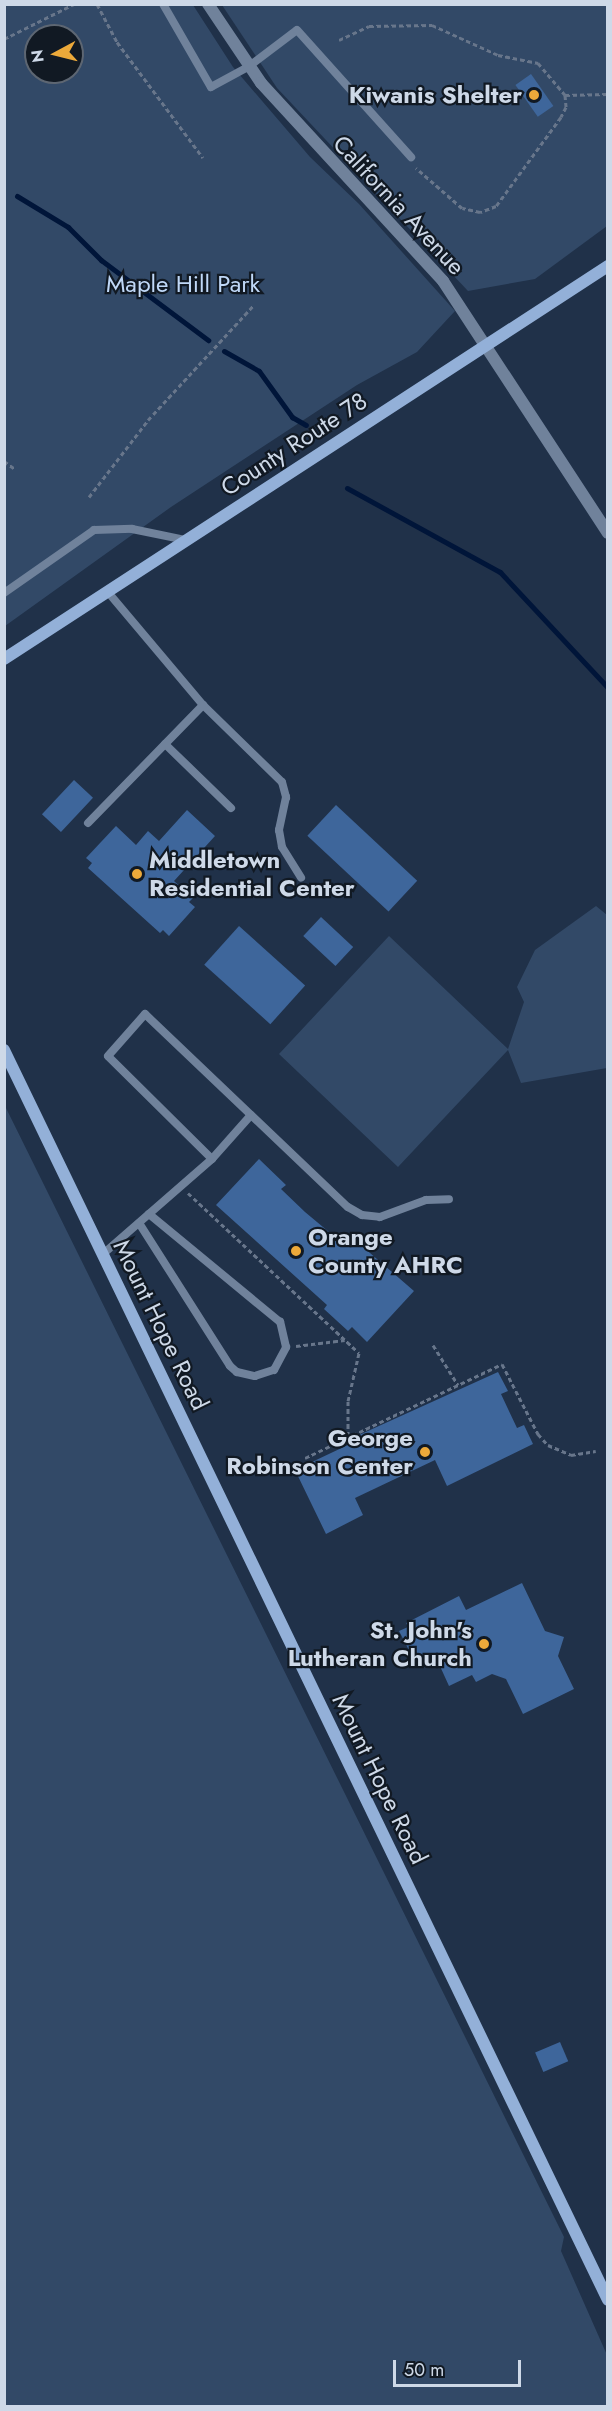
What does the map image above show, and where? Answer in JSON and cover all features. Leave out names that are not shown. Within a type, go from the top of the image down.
[{"type":"street","name":"California Avenue","points":[[208,4],[248,67],[304,134],[414,246],[487,344],[608,533]]},
{"type":"street","name":"County Route 78","points":[[4,659],[608,266]]},
{"type":"street","name":"Mount Hope Road","points":[[4,1050],[608,2300]]},
{"type":"lane","points":[[163,4],[211,87],[248,67],[297,30],[411,157]]},
{"type":"lane","points":[[4,593],[94,530],[132,529],[185,540]]},
{"type":"lane","points":[[107,591],[203,705],[282,782],[286,797],[279,830],[282,847],[301,877]]},
{"type":"lane","points":[[88,824],[203,705]]},
{"type":"lane","points":[[165,744],[231,808]]},
{"type":"lane","points":[[212,1159],[108,1056],[145,1014],[348,1207],[362,1215],[385,1216],[426,1200],[449,1199]]},
{"type":"lane","points":[[103,1254],[212,1159],[251,1115]]},
{"type":"lane","points":[[139,1224],[225,1359],[237,1372],[255,1376],[268,1374],[280,1363],[286,1347],[280,1322],[149,1214]]},
{"type":"path","points":[[4,39],[74,4]]},
{"type":"path","points":[[98,4],[117,42],[204,158]]},
{"type":"path","points":[[339,40],[369,26],[432,25],[498,55],[538,63],[565,95],[566,107],[561,117],[496,206],[480,212],[462,208],[416,168]]},
{"type":"path","points":[[565,95],[608,93]]},
{"type":"path","points":[[89,497],[148,420],[253,306]]},
{"type":"path","points":[[4,461],[15,469]]},
{"type":"path","points":[[180,1185],[359,1353],[348,1401],[348,1437]]},
{"type":"path","points":[[286,1347],[345,1340]]},
{"type":"path","points":[[433,1344],[458,1384]]},
{"type":"path","points":[[305,1458],[502,1364],[538,1434],[548,1445],[571,1455],[596,1451]]},
{"type":"green space","name":"Maple Hill Park","points":[[5,5],[193,5],[233,67],[310,157],[359,204],[455,311],[417,352],[357,385],[171,507],[5,626]]},
{"type":"green space","points":[[222,5],[607,5],[607,226],[535,279],[468,291],[277,88]]},
{"type":"green space","points":[[596,906],[607,915],[607,1068],[521,1083],[508,1050],[398,1167],[279,1054],[389,936],[508,1049],[524,1002],[517,987],[535,950]]},
{"type":"green space","points":[[5,1106],[564,2237],[561,2251],[607,2355],[607,2406],[5,2406]]},
{"type":"building","name":"Kiwanis Shelter","points":[[531,74],[553,106],[538,117],[515,85]]},
{"type":"building","points":[[74,780],[93,798],[61,832],[42,814]]},
{"type":"building","points":[[336,805],[417,881],[389,911],[307,836]]},
{"type":"building","name":"Middletown Residential Center","points":[[187,810],[215,836],[174,881],[193,898],[189,902],[195,907],[169,936],[163,930],[160,933],[88,868],[92,863],[86,858],[116,826],[136,845],[148,831],[159,841]]},
{"type":"building","points":[[321,917],[353,947],[335,966],[303,936]]},
{"type":"building","points":[[239,926],[305,986],[270,1024],[204,965]]},
{"type":"building","name":"Orange County AHRC","points":[[259,1159],[286,1185],[281,1189],[305,1212],[341,1242],[348,1234],[414,1291],[367,1342],[352,1327],[348,1331],[324,1309],[327,1305],[216,1205]]},
{"type":"building","name":"George Robinson Center","points":[[498,1372],[508,1391],[501,1394],[517,1428],[524,1425],[533,1444],[447,1486],[435,1460],[355,1498],[363,1515],[326,1534],[295,1470],[350,1444],[348,1440]]},
{"type":"building","name":"St. John's Lutheran Church","points":[[522,1583],[545,1631],[564,1637],[558,1656],[574,1689],[523,1714],[506,1679],[492,1674],[476,1682],[472,1675],[449,1686],[434,1653],[415,1662],[399,1631],[408,1627],[406,1623],[459,1596],[466,1610]]},
{"type":"building","points":[[560,2042],[568,2061],[543,2072],[535,2053]]},
{"type":"waterway","points":[[17,196],[68,227],[101,260],[208,340]]},
{"type":"waterway","points":[[224,351],[259,371],[292,417],[306,425]]},
{"type":"waterway","points":[[347,488],[500,572],[608,688]]},
{"type":"place","name":"Kiwanis Shelter","points":[[534,95]]},
{"type":"place","name":"Middletown Residential Center","points":[[137,874]]},
{"type":"place","name":"Orange County AHRC","points":[[296,1251]]},
{"type":"place","name":"George Robinson Center","points":[[425,1452]]},
{"type":"place","name":"St. John's Lutheran Church","points":[[484,1644]]}]
